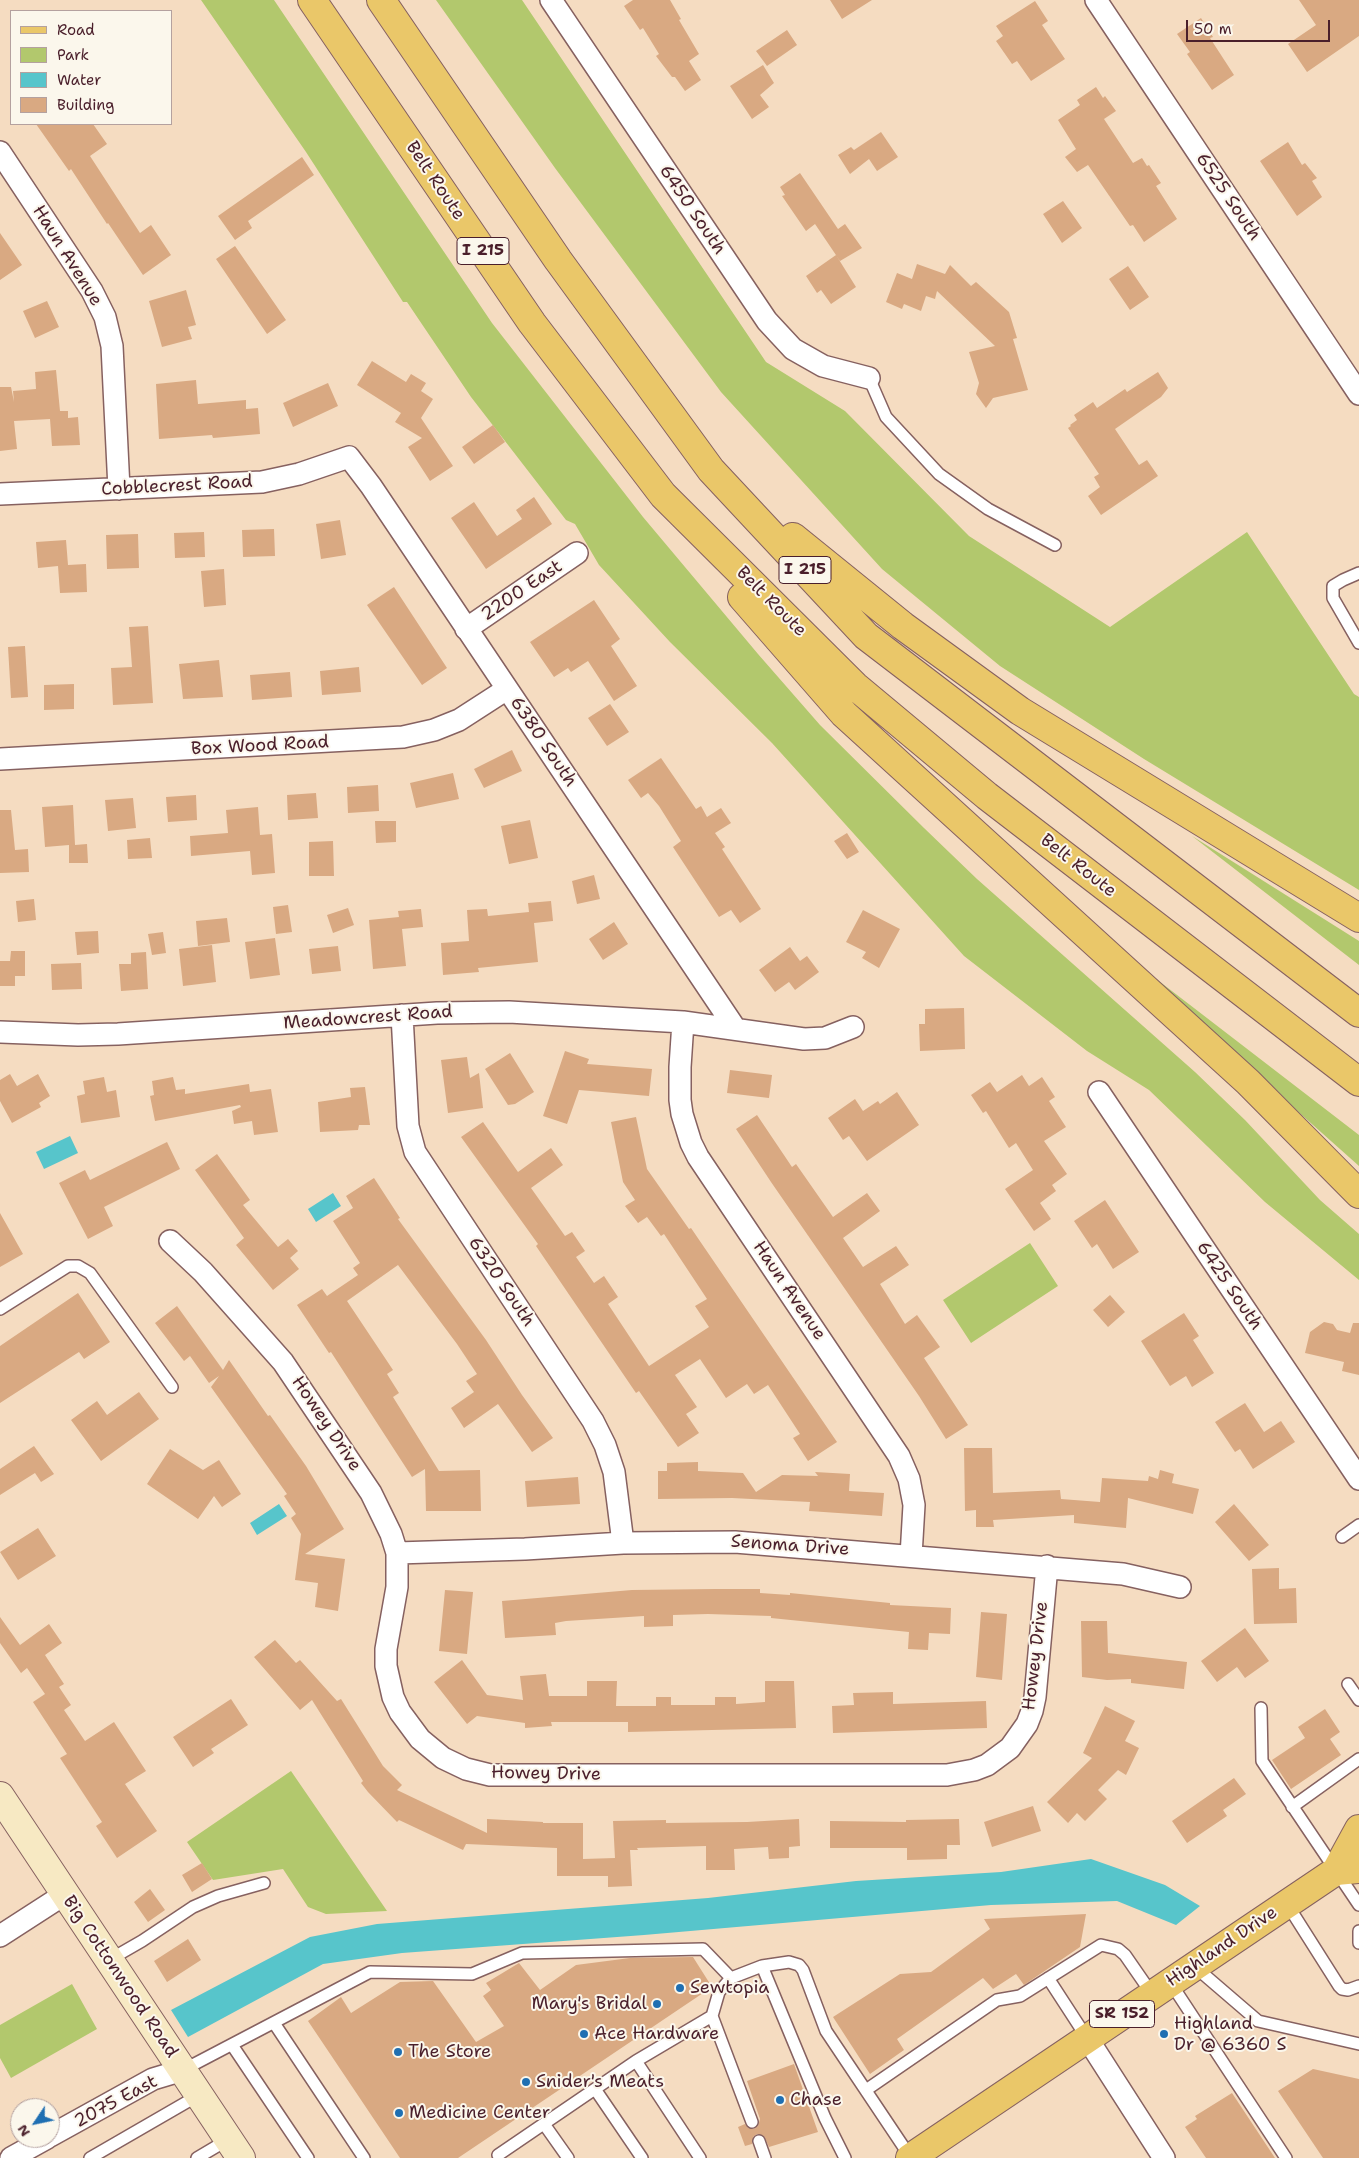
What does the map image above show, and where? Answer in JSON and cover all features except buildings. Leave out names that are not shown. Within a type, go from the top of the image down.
[{"type":"main road","name":"Belt Route","points":[[312,0],[532,323],[663,495],[855,686],[987,796],[1359,1082]]},
{"type":"main road","name":"I 215","points":[[381,0],[558,260],[711,470],[866,636],[1359,1013]]},
{"type":"main road","points":[[711,470],[903,626],[1020,711],[1359,918]]},
{"type":"main road","points":[[663,495],[719,570],[844,714],[1248,1082],[1359,1194]]},
{"type":"main road","name":"Big Cottonwood Road","points":[[0,1796],[235,2149]]},
{"type":"main road","name":"Highland Drive","points":[[911,2158],[1287,1904],[1347,1870],[1359,1829]]},
{"type":"street","name":"6450 South","points":[[551,0],[767,321],[793,349],[823,366],[869,378]]},
{"type":"street","name":"6525 South","points":[[1096,0],[1359,394]]},
{"type":"street","name":"Haun Avenue","points":[[0,152],[92,291],[105,317],[112,346],[119,489]]},
{"type":"street","name":"Cobblecrest Road","points":[[0,494],[276,480],[350,458]]},
{"type":"street","name":"6380 South","points":[[350,458],[735,1028]]},
{"type":"street","name":"2200 East","points":[[466,629],[577,553]]},
{"type":"street","name":"Box Wood Road","points":[[0,759],[403,737],[434,730],[459,720],[507,689]]},
{"type":"street","name":"Meadowcrest Road","points":[[0,1032],[78,1035],[134,1034],[402,1016],[509,1012],[683,1022],[814,1040],[825,1038],[853,1026]]},
{"type":"street","name":"6320 South","points":[[402,1016],[408,1126],[415,1152],[596,1427],[614,1472],[623,1543]]},
{"type":"street","name":"Haun Avenue","points":[[683,1022],[680,1100],[682,1114],[691,1143],[698,1157],[899,1456],[909,1479],[914,1498],[911,1556]]},
{"type":"street","name":"6425 South","points":[[1098,1092],[1359,1479]]},
{"type":"street","name":"Howey Drive","points":[[170,1241],[203,1272],[270,1346],[295,1378],[371,1493],[391,1534],[397,1552],[397,1587],[386,1649],[386,1666],[393,1697],[409,1726],[432,1750],[466,1769],[502,1776],[946,1775],[974,1770],[987,1765],[1010,1748],[1027,1724],[1032,1711],[1035,1697],[1047,1566]]},
{"type":"street","name":"Senoma Drive","points":[[397,1552],[525,1550],[623,1543],[735,1542],[1047,1566],[1123,1574],[1180,1587]]},
{"type":"street","points":[[0,1936],[65,1894]]},
{"type":"street","points":[[1087,2038],[1164,2158]]},
{"type":"street","name":"2075 East","points":[[60,2131],[153,2080],[183,2070]]},
{"type":"street","name":"2075 East","points":[[11,2158],[29,2148]]},
{"type":"lane","points":[[869,378],[886,417],[939,474],[988,509],[1055,545]]},
{"type":"lane","points":[[1359,574],[1333,586],[1333,598],[1359,643]]},
{"type":"lane","points":[[0,1309],[68,1266],[78,1266],[90,1273],[172,1387]]},
{"type":"lane","points":[[1342,1537],[1359,1525]]},
{"type":"lane","points":[[1348,1684],[1359,1700]]},
{"type":"lane","points":[[1261,1708],[1262,1761],[1292,1807],[1347,1870],[1359,1905]]},
{"type":"lane","points":[[1292,1807],[1359,1758]]},
{"type":"lane","points":[[109,1960],[142,1941],[193,1907],[218,1896],[264,1883]]},
{"type":"lane","points":[[1287,1904],[1338,1986],[1348,1990],[1359,1986]]},
{"type":"lane","points":[[1359,1931],[1359,1943]]},
{"type":"lane","points":[[866,2090],[997,2000],[1020,1996],[1092,1949],[1101,1945],[1110,1946],[1125,1955],[1161,1988],[1286,2158]]},
{"type":"lane","points":[[183,2070],[370,1972],[472,1974],[522,1954],[703,1949],[731,1978]]},
{"type":"lane","points":[[752,2122],[712,2016],[719,1992],[731,1978],[762,1966],[789,1962],[798,1965],[803,1970],[826,2031],[911,2158]]},
{"type":"lane","points":[[762,1966],[825,2118],[845,2158]]},
{"type":"lane","points":[[1194,1966],[1258,2021],[1359,2044]]},
{"type":"lane","points":[[1048,1978],[1087,2038]]},
{"type":"lane","points":[[497,2157],[636,2061],[712,2016]]},
{"type":"lane","points":[[274,2023],[364,2158]]},
{"type":"lane","points":[[232,2045],[308,2158]]},
{"type":"lane","points":[[636,2061],[700,2158]]},
{"type":"lane","points":[[595,2089],[642,2158]]},
{"type":"lane","points":[[90,2158],[200,2095]]},
{"type":"lane","points":[[544,2124],[568,2158]]},
{"type":"lane","points":[[759,2141],[765,2158]]},
{"type":"lane","points":[[197,2158],[235,2149]]},
{"type":"green space","points":[[201,0],[274,0],[492,323],[643,517],[758,654],[820,725],[924,828],[977,879],[1195,1072],[1245,1120],[1320,1200],[1359,1234],[1359,1280],[1265,1202],[1149,1090],[1087,1051],[964,956],[772,743],[670,642],[599,565],[575,524],[566,520],[471,397],[407,302],[403,302],[306,152]]},
{"type":"green space","points":[[436,0],[522,0],[766,362],[845,411],[969,536],[1110,627],[1247,532],[1354,694],[1359,697],[1359,890],[1144,759],[1000,666],[882,569],[721,392],[555,168]]},
{"type":"green space","points":[[1192,836],[1359,941],[1359,965]]},
{"type":"green space","points":[[1090,928],[1359,1135],[1359,1166],[1212,1035]]},
{"type":"green space","points":[[1030,1243],[1058,1286],[971,1343],[943,1300]]},
{"type":"green space","points":[[291,1771],[387,1911],[326,1914],[308,1907],[283,1869],[213,1880],[187,1842]]},
{"type":"green space","points":[[72,1984],[97,2029],[11,2078],[0,2058],[0,2025]]},
{"type":"water","points":[[70,1136],[78,1153],[44,1169],[36,1152]]},
{"type":"water","points":[[333,1193],[341,1206],[316,1222],[308,1209]]},
{"type":"water","points":[[279,1504],[287,1516],[257,1535],[250,1523]]},
{"type":"water","points":[[1091,1859],[1165,1885],[1200,1906],[1176,1925],[1117,1901],[991,1905],[644,1935],[402,1953],[323,1964],[188,2037],[171,2010],[310,1937],[377,1924],[708,1898],[856,1881],[1001,1872]]},
{"type":"place","name":"Sewtopia","points":[[680,1988]]},
{"type":"place","name":"Mary's Bridal","points":[[657,2004]]},
{"type":"place","name":"Ace Hardware","points":[[584,2034]]},
{"type":"place","name":"Highland Dr @ 6360 S","points":[[1164,2034]]},
{"type":"place","name":"The Store","points":[[398,2052]]},
{"type":"place","name":"Snider's Meats","points":[[526,2082]]},
{"type":"place","name":"Chase","points":[[780,2100]]},
{"type":"place","name":"Medicine Center","points":[[399,2113]]}]
